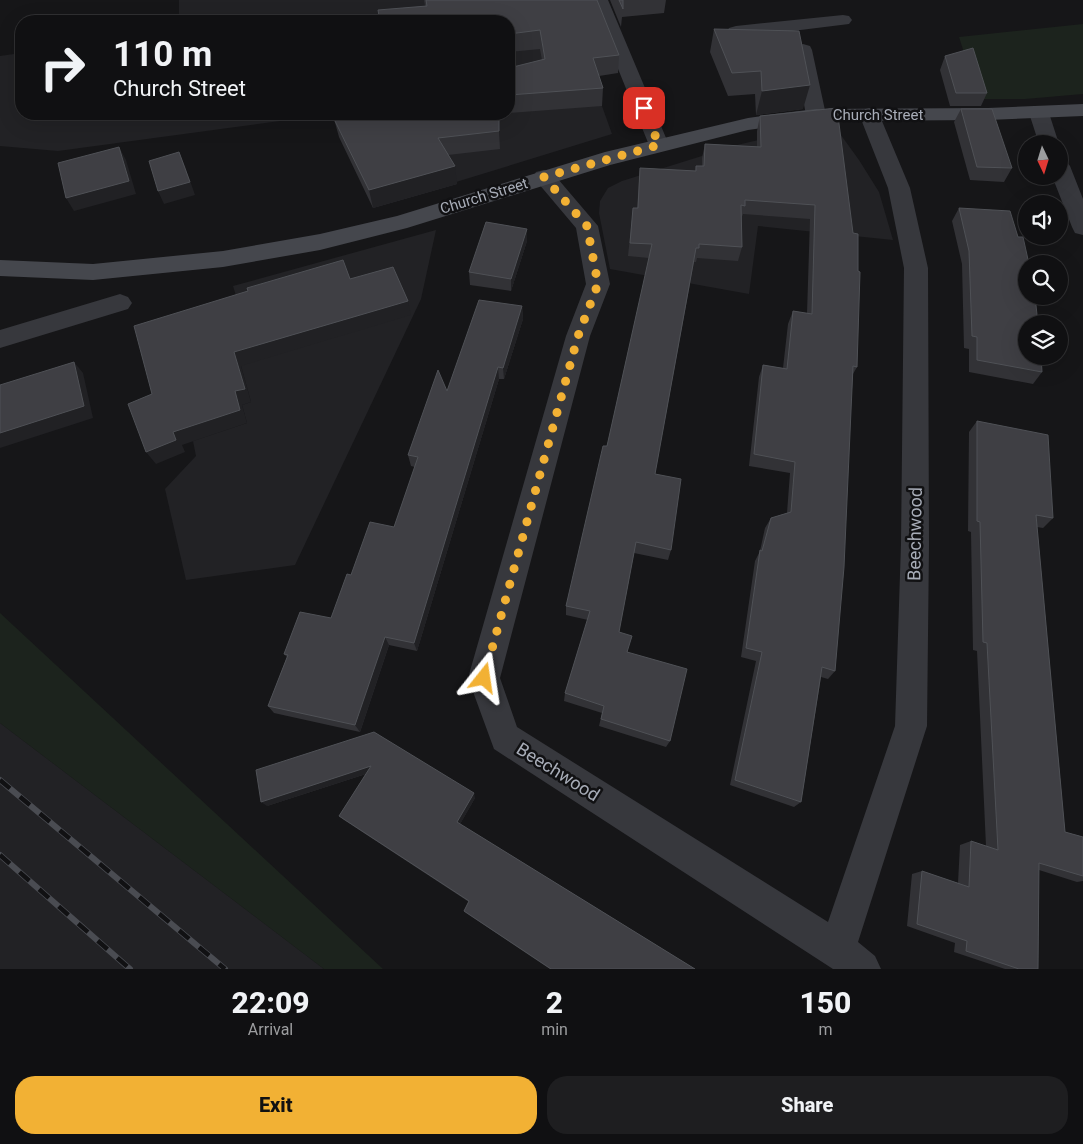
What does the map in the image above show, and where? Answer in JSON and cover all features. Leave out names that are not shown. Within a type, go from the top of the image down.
[{"type":"street","points":[[599,0],[659,145]]},
{"type":"street","points":[[736,32],[842,20]]},
{"type":"street","points":[[798,25],[816,115]]},
{"type":"street","name":"Church Street","points":[[0,268],[93,272],[223,259],[320,242],[399,223],[544,177],[659,145],[748,124],[816,115],[1039,113],[1083,110]]},
{"type":"street","points":[[1039,113],[1047,135]]},
{"type":"street","name":"Beechwood","points":[[837,949],[911,726],[915,544],[916,268],[900,188],[869,114]]},
{"type":"street","name":"Beechwood","points":[[544,177],[587,226],[598,284],[578,336],[484,678],[505,738],[837,949],[862,969]]},
{"type":"street","points":[[1066,185],[1083,227]]},
{"type":"street","points":[[0,339],[120,303]]},
{"type":"shaded area","points":[[179,0],[564,0],[612,134],[456,182],[408,120],[515,120],[515,15],[179,15]]},
{"type":"shaded area","points":[[1083,24],[1083,94],[1025,99],[979,99],[959,37]]},
{"type":"shaded area","points":[[15,54],[15,120],[288,120],[58,151],[0,146],[0,56]]},
{"type":"shaded area","points":[[838,131],[879,192],[893,240],[758,226],[749,294],[610,269],[599,213],[600,201],[608,188],[622,181],[737,145],[780,135]]},
{"type":"shaded area","points":[[436,230],[421,299],[295,565],[186,580],[165,489],[196,456],[193,441],[247,423],[242,405],[251,402],[238,355],[239,305],[233,286]]},
{"type":"shaded area","points":[[0,613],[383,969],[324,969],[0,723]]},
{"type":"shaded area","points":[[0,723],[324,969],[0,969]]},
{"type":"building","points":[[426,0],[597,0],[619,55],[593,58],[603,88],[515,95],[515,66],[545,59],[540,30],[515,33],[515,15],[379,15],[378,10],[427,6]]},
{"type":"building","points":[[619,0],[623,0],[623,9]]},
{"type":"building","points":[[714,29],[799,31],[810,85],[762,91],[761,71],[732,73]]},
{"type":"building","points":[[973,48],[987,93],[956,93],[945,56]]},
{"type":"building","points":[[837,108],[853,233],[858,234],[858,271],[860,272],[857,367],[853,366],[844,567],[835,671],[822,667],[801,802],[735,780],[762,652],[746,648],[760,550],[762,551],[771,518],[791,512],[795,462],[754,454],[763,365],[787,369],[793,311],[812,314],[815,205],[745,200],[745,206],[741,205],[742,247],[699,244],[699,248],[696,248],[655,474],[681,479],[671,550],[636,542],[619,632],[632,636],[627,652],[687,669],[670,741],[601,719],[604,706],[565,693],[590,611],[566,606],[603,446],[607,446],[652,244],[630,243],[633,208],[638,208],[640,168],[696,171],[696,166],[704,166],[705,144],[761,147],[760,116]]},
{"type":"building","points":[[961,109],[992,109],[1012,168],[977,167]]},
{"type":"building","points":[[334,120],[499,120],[499,131],[438,138],[455,166],[369,190]]},
{"type":"building","points":[[119,147],[129,181],[66,198],[58,163]]},
{"type":"building","points":[[179,152],[190,182],[158,191],[149,161]]},
{"type":"building","points":[[959,208],[1010,211],[1018,237],[1018,245],[1025,245],[1027,255],[1018,255],[1018,305],[1036,305],[1037,315],[1018,315],[1018,365],[1042,365],[1042,372],[977,360],[977,337],[972,336],[969,251]]},
{"type":"building","points":[[486,222],[527,229],[511,279],[469,272]]},
{"type":"building","points":[[343,260],[350,279],[393,267],[408,301],[234,352],[245,389],[235,391],[240,410],[173,432],[176,440],[146,452],[128,404],[152,394],[134,326],[248,291],[247,288]]},
{"type":"building","points":[[479,300],[522,306],[503,368],[498,367],[414,643],[385,637],[355,725],[268,706],[288,655],[284,654],[300,612],[331,618],[347,574],[351,575],[370,522],[394,527],[418,457],[408,455],[438,370],[447,391]]},
{"type":"building","points":[[74,362],[84,406],[0,433],[0,385]]},
{"type":"building","points":[[977,421],[1048,435],[1053,518],[1036,515],[1065,832],[1083,837],[1083,876],[1039,863],[1038,969],[1019,969],[966,951],[967,941],[917,924],[922,871],[969,887],[971,841],[998,850],[987,643],[983,642],[980,522],[977,521]]},
{"type":"building","points":[[374,732],[474,793],[457,822],[695,969],[551,969],[464,911],[469,901],[339,816],[371,766],[261,802],[256,770]]},
{"type":"railway","points":[[0,780],[225,969]]},
{"type":"railway","points":[[0,855],[130,969]]},
{"type":"route","points":[[484,678],[578,336],[598,284],[587,226],[544,177],[659,145],[644,108]]}]
